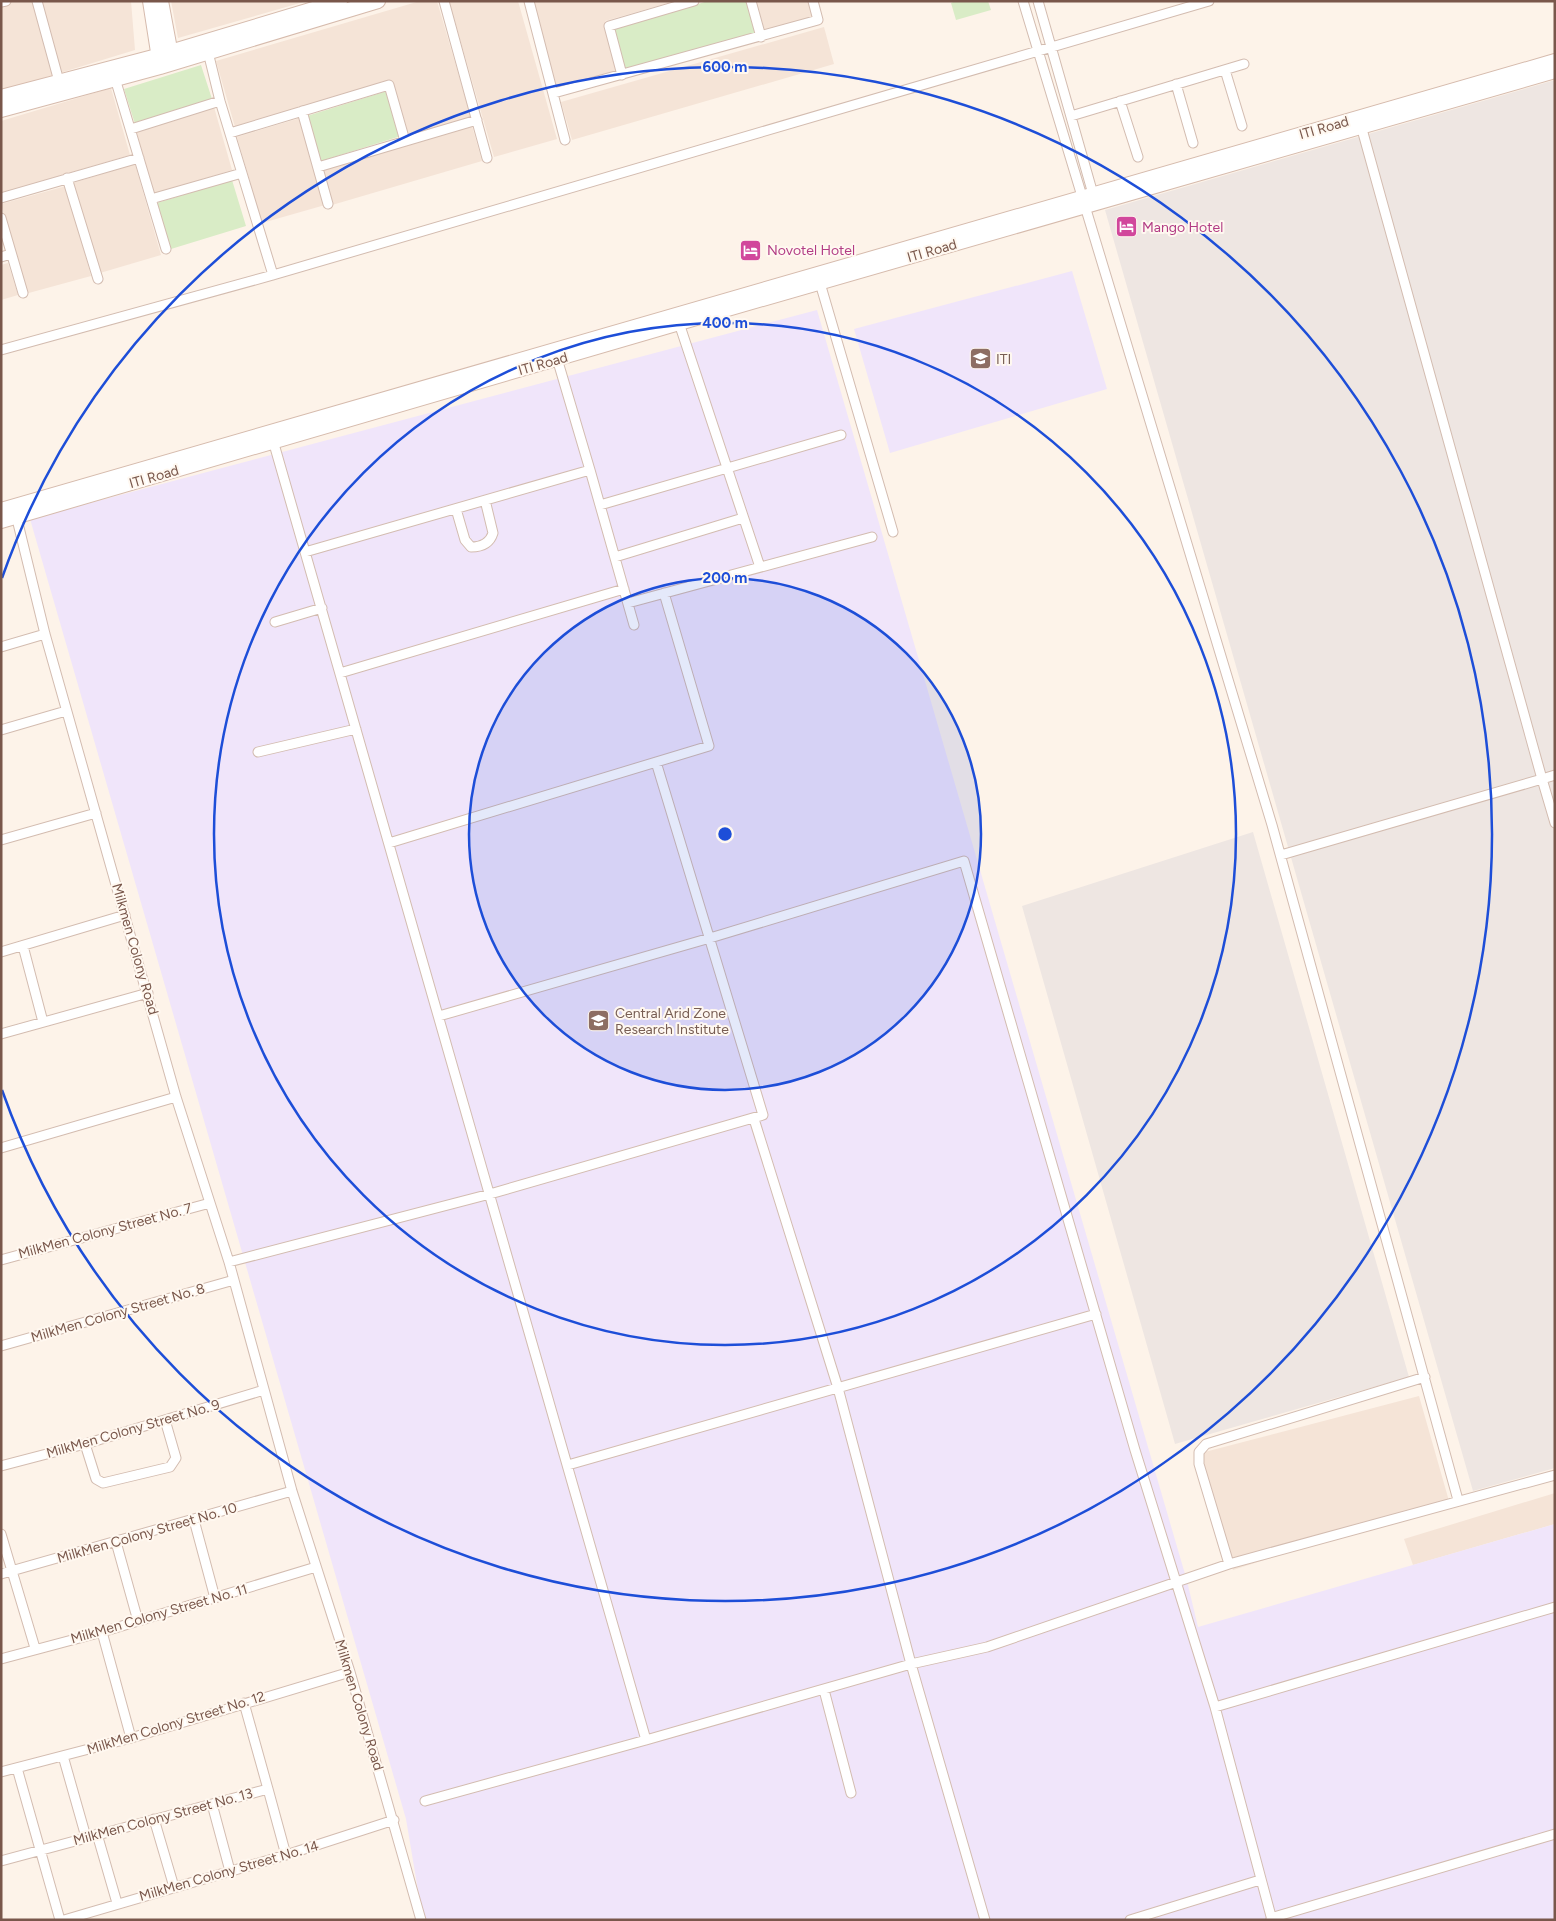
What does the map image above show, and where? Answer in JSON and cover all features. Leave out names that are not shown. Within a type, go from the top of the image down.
[{"type":"street","points":[[1,2],[6,1]]},
{"type":"street","points":[[37,1],[60,87]]},
{"type":"street","points":[[150,1],[165,60]]},
{"type":"street","points":[[161,1],[165,60]]},
{"type":"street","points":[[165,60],[340,1]]},
{"type":"street","points":[[1,97],[60,87],[165,60],[208,52],[378,1]]},
{"type":"street","points":[[444,1],[487,158]]},
{"type":"street","points":[[529,1],[566,140]]},
{"type":"street","points":[[622,74],[609,26],[694,1]]},
{"type":"street","points":[[751,1],[761,36]]},
{"type":"street","points":[[554,93],[818,20],[813,1]]},
{"type":"street","points":[[1023,1],[1087,200],[1281,855],[1458,1500]]},
{"type":"street","points":[[1038,1],[1071,116],[1087,200]]},
{"type":"street","points":[[1,350],[273,275],[1209,1]]},
{"type":"street","points":[[208,52],[220,101],[273,275]]},
{"type":"street","name":"ITI Road","points":[[1,521],[10,511],[1360,122],[1555,61]]},
{"type":"street","points":[[1071,116],[1244,64]]},
{"type":"street","points":[[1225,70],[1242,126]]},
{"type":"street","points":[[1555,71],[1360,122],[1555,823]]},
{"type":"street","points":[[114,73],[166,249]]},
{"type":"street","points":[[1176,84],[1193,142]]},
{"type":"street","points":[[230,133],[389,85],[405,141]]},
{"type":"street","points":[[1,110],[60,87]]},
{"type":"street","points":[[130,129],[220,101]]},
{"type":"street","points":[[1120,101],[1138,158]]},
{"type":"street","points":[[302,111],[328,204]]},
{"type":"street","points":[[318,167],[477,120]]},
{"type":"street","points":[[1,198],[139,158]]},
{"type":"street","points":[[151,199],[242,173]]},
{"type":"street","points":[[67,178],[98,279]]},
{"type":"street","name":"ITI Road","points":[[556,355],[820,283],[1087,200]]},
{"type":"street","points":[[1,218],[23,293]]},
{"type":"street","points":[[1,257],[11,254]]},
{"type":"street","points":[[820,283],[893,532]]},
{"type":"street","points":[[678,323],[760,567]]},
{"type":"street","points":[[556,355],[634,626]]},
{"type":"street","points":[[600,505],[841,435]]},
{"type":"street","points":[[272,437],[646,1740]]},
{"type":"street","points":[[305,552],[590,470]]},
{"type":"street","points":[[456,509],[465,540],[472,547],[477,547],[487,543],[493,534],[485,500]]},
{"type":"street","name":"Milkmen Colony Road","points":[[10,511],[176,1096],[234,1280],[292,1491],[350,1672],[394,1820],[421,1920]]},
{"type":"street","points":[[615,557],[743,518]]},
{"type":"street","points":[[628,603],[872,537]]},
{"type":"street","points":[[340,673],[624,589]]},
{"type":"street","points":[[389,843],[709,746],[664,593]]},
{"type":"street","points":[[275,622],[322,608]]},
{"type":"street","points":[[1,646],[45,634]]},
{"type":"street","points":[[1,730],[66,711]]},
{"type":"street","points":[[258,752],[356,729]]},
{"type":"street","points":[[228,1262],[490,1194],[763,1115],[656,762]]},
{"type":"street","points":[[1281,855],[1555,775]]},
{"type":"street","points":[[1,840],[96,813]]},
{"type":"street","points":[[439,1016],[710,938],[964,861],[1135,1450],[1178,1582],[1215,1707],[1271,1919],[1555,1834]]},
{"type":"street","points":[[1,952],[125,915]]},
{"type":"street","points":[[23,946],[43,1022]]},
{"type":"street","points":[[1,1034],[148,992]]},
{"type":"street","points":[[1,1148],[176,1096]]},
{"type":"street","points":[[754,1119],[838,1388],[911,1664],[985,1920]]},
{"type":"street","name":"MilkMen Colony Street No. 7","points":[[1,1260],[210,1203]]},
{"type":"street","name":"MilkMen Colony Street No. 8","points":[[1,1346],[234,1280]]},
{"type":"street","points":[[568,1465],[1096,1314]]},
{"type":"street","points":[[1229,1564],[1199,1464],[1199,1452],[1206,1444],[1425,1377]]},
{"type":"street","name":"MilkMen Colony Street No. 9","points":[[1,1466],[85,1444],[264,1390]]},
{"type":"street","points":[[85,1444],[96,1479],[103,1483],[170,1467],[176,1458],[165,1420]]},
{"type":"street","points":[[425,1801],[911,1664],[988,1647],[1229,1564],[1555,1475]]},
{"type":"street","name":"MilkMen Colony Street No. 10","points":[[1,1574],[292,1491]]},
{"type":"street","points":[[194,1520],[215,1598]]},
{"type":"street","points":[[1,1534],[35,1648]]},
{"type":"street","points":[[116,1542],[138,1621]]},
{"type":"street","name":"MilkMen Colony Street No. 11","points":[[1,1659],[35,1648],[102,1632],[316,1567]]},
{"type":"street","points":[[1215,1707],[1555,1607]]},
{"type":"street","points":[[102,1632],[131,1738]]},
{"type":"street","name":"MilkMen Colony Street No. 12","points":[[1,1772],[131,1738],[350,1672]]},
{"type":"street","points":[[824,1690],[851,1793]]},
{"type":"street","name":"MilkMen Colony Street No. 13","points":[[1,1861],[268,1789],[244,1703]]},
{"type":"street","points":[[63,1756],[86,1837]]},
{"type":"street","points":[[17,1768],[62,1920]]},
{"type":"street","points":[[268,1789],[286,1855]]},
{"type":"street","points":[[212,1804],[230,1871]]},
{"type":"street","points":[[154,1819],[174,1887]]},
{"type":"street","name":"MilkMen Colony Street No. 14","points":[[62,1920],[286,1855],[394,1820]]},
{"type":"street","points":[[97,1834],[117,1904]]},
{"type":"street","points":[[1130,1920],[1260,1880]]},
{"type":"shaded area","points":[[1,1],[131,1],[135,50],[1,91]]},
{"type":"shaded area","points":[[171,1],[307,1],[178,38]]},
{"type":"shaded area","points":[[420,1],[437,1],[471,117],[409,136],[393,81],[235,127],[216,61]]},
{"type":"shaded area","points":[[449,1],[518,1],[557,139],[494,157]]},
{"type":"shaded area","points":[[532,1],[675,1],[605,21],[619,70],[557,88]]},
{"type":"shaded area","points":[[756,1],[808,1],[813,18],[765,32]]},
{"type":"shaded area","points":[[824,27],[834,64],[572,140],[561,102]]},
{"type":"shaded area","points":[[1555,80],[1555,1468],[1473,1491],[1105,210]]},
{"type":"shaded area","points":[[111,88],[130,155],[1,193],[1,121]]},
{"type":"shaded area","points":[[214,107],[232,170],[154,194],[136,130]]},
{"type":"shaded area","points":[[300,118],[325,205],[262,223],[237,137]]},
{"type":"shaded area","points":[[472,126],[482,161],[332,205],[322,170]]},
{"type":"shaded area","points":[[135,164],[161,255],[100,273],[73,183]]},
{"type":"shaded area","points":[[66,186],[91,276],[25,294],[1,204]]},
{"type":"shaded area","points":[[8,263],[18,295],[1,300],[1,265]]},
{"type":"shaded area","name":"ITI","points":[[1072,271],[1107,389],[890,453],[854,329]]},
{"type":"shaded area","name":"Central Arid Zone Research Institute","points":[[817,310],[1187,1581],[1198,1627],[1555,1524],[1555,1920],[423,1920],[406,1819],[30,519]]},
{"type":"shaded area","points":[[1253,832],[1409,1377],[1175,1444],[1022,906]]},
{"type":"shaded area","points":[[1419,1396],[1449,1501],[1233,1570],[1197,1454]]},
{"type":"shaded area","points":[[1555,1493],[1555,1524],[1413,1565],[1404,1539]]},
{"type":"green space","points":[[708,1],[748,1],[757,32],[624,71],[612,30]]},
{"type":"green space","points":[[955,1],[988,1],[991,10],[956,20],[951,3]]},
{"type":"green space","points":[[201,65],[212,99],[135,124],[124,89]]},
{"type":"green space","points":[[387,91],[401,136],[321,161],[307,116]]},
{"type":"green space","points":[[232,180],[246,226],[171,249],[157,203]]},
{"type":"place","name":"Mango Hotel","points":[[1126,227]]},
{"type":"place","name":"Novotel Hotel","points":[[751,250]]},
{"type":"place","name":"ITI","points":[[980,359]]},
{"type":"place","name":"Central Arid Zone Research Institute","points":[[599,1021]]}]
